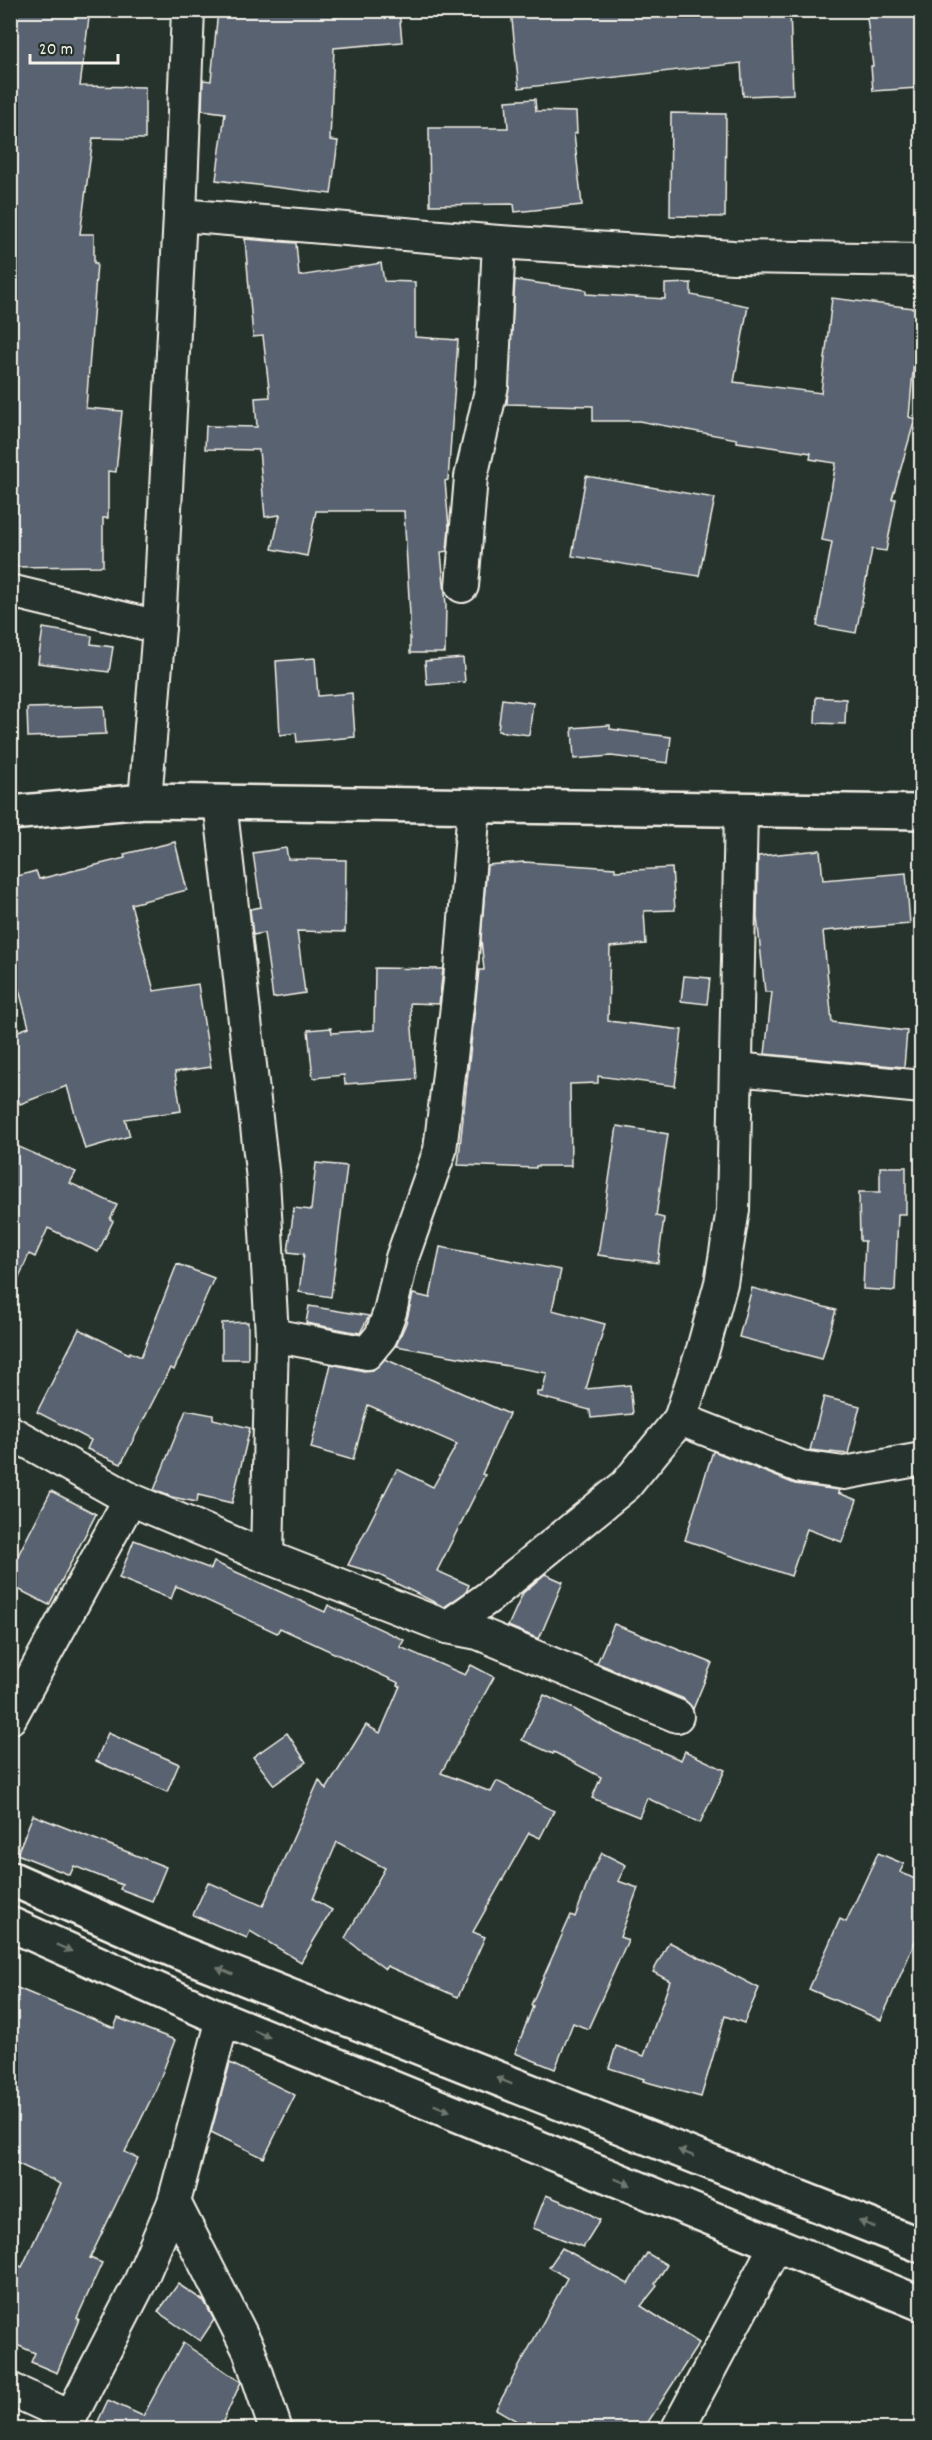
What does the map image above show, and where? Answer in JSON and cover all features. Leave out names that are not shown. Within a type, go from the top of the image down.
[{"type":"main road","points":[[10,813],[145,801],[921,811]]},
{"type":"main road","points":[[10,1878],[178,1952],[921,2246]]},
{"type":"main road","points":[[10,1924],[223,2019],[921,2304]]},
{"type":"main road","points":[[171,1996],[178,1952]]},
{"type":"street","points":[[145,801],[159,627],[188,10]]},
{"type":"street","points":[[180,215],[499,242],[733,257],[921,260]]},
{"type":"street","points":[[462,586],[471,477],[492,386],[499,242]]},
{"type":"street","points":[[10,591],[159,627]]},
{"type":"street","points":[[220,802],[263,1179],[272,1335],[267,1557]]},
{"type":"street","points":[[272,1335],[367,1353],[381,1336],[390,1312],[402,1258],[440,1150],[460,981],[474,807]]},
{"type":"street","points":[[447,1627],[489,1597],[626,1485],[680,1419],[703,1349],[723,1273],[733,1210],[741,809]]},
{"type":"street","points":[[736,1068],[921,1087]]},
{"type":"street","points":[[680,1419],[801,1467],[844,1473],[921,1459]]},
{"type":"street","points":[[10,1432],[130,1499],[267,1557],[447,1627],[478,1633],[677,1716]]},
{"type":"street","points":[[10,1718],[130,1499]]},
{"type":"street","points":[[478,1633],[489,1597]]},
{"type":"street","points":[[10,2388],[68,2423],[140,2282],[174,2202],[223,2019]]},
{"type":"street","points":[[174,2202],[249,2350],[276,2430]]},
{"type":"street","points":[[677,2430],[776,2245]]},
{"type":"building","points":[[10,10],[90,10],[80,86],[145,87],[145,139],[93,138],[80,234],[94,234],[94,263],[97,263],[86,408],[122,411],[116,472],[108,471],[108,518],[103,518],[103,566],[10,567]]},
{"type":"building","points":[[218,10],[399,10],[402,42],[334,48],[330,140],[338,141],[331,194],[216,180],[225,113],[202,110],[203,80],[211,81]]},
{"type":"building","points":[[511,10],[790,10],[793,94],[743,96],[741,63],[519,88]]},
{"type":"building","points":[[866,10],[919,10],[921,55],[916,56],[918,88],[873,91],[871,66],[873,66]]},
{"type":"building","points":[[535,99],[536,111],[576,112],[577,133],[574,134],[582,205],[515,212],[514,204],[430,205],[429,128],[508,128],[506,101]]},
{"type":"building","points":[[671,113],[726,114],[725,217],[670,216]]},
{"type":"building","points":[[245,239],[296,243],[299,276],[381,263],[384,281],[415,282],[415,337],[458,340],[448,480],[445,481],[449,527],[447,551],[441,552],[446,605],[445,653],[410,653],[404,511],[316,511],[307,556],[272,549],[280,515],[265,517],[259,450],[205,449],[206,426],[257,427],[255,398],[270,397],[263,336],[253,337]]},
{"type":"building","points":[[515,280],[586,290],[586,294],[665,299],[665,284],[691,283],[691,295],[748,306],[734,382],[821,393],[832,298],[921,309],[921,361],[914,360],[909,417],[915,419],[892,499],[896,499],[886,551],[872,549],[856,633],[817,626],[832,542],[822,540],[836,463],[810,459],[811,453],[737,442],[737,439],[639,421],[593,421],[593,406],[507,404]]},
{"type":"building","points":[[586,476],[715,498],[699,576],[572,556]]},
{"type":"building","points":[[43,628],[92,636],[91,644],[113,647],[109,672],[38,663]]},
{"type":"building","points":[[315,658],[318,696],[352,693],[355,737],[297,742],[296,733],[280,735],[276,661]]},
{"type":"building","points":[[463,658],[465,682],[427,685],[425,661]]},
{"type":"building","points":[[816,697],[846,699],[845,724],[815,723]]},
{"type":"building","points":[[502,699],[533,703],[529,735],[498,731]]},
{"type":"building","points":[[104,706],[106,734],[28,737],[27,708]]},
{"type":"building","points":[[610,725],[610,729],[671,737],[668,763],[611,756],[574,759],[572,728]]},
{"type":"building","points":[[175,842],[187,890],[131,904],[154,991],[198,984],[211,1067],[175,1072],[181,1111],[125,1119],[130,1136],[85,1149],[67,1086],[20,1104],[10,1080],[10,1034],[29,1027],[10,956],[10,878],[36,871],[39,879],[125,858],[124,854]]},
{"type":"building","points":[[286,848],[288,859],[346,860],[345,932],[297,931],[305,993],[273,998],[264,933],[253,935],[250,909],[261,907],[253,853]]},
{"type":"building","points":[[820,850],[823,880],[906,873],[910,924],[823,931],[832,1022],[907,1031],[904,1067],[765,1054],[772,992],[765,992],[757,917],[758,856]]},
{"type":"building","points":[[524,862],[615,868],[615,871],[672,868],[675,910],[644,911],[646,944],[610,947],[608,1021],[682,1030],[675,1086],[598,1076],[598,1083],[570,1084],[571,1166],[536,1166],[536,1168],[458,1165],[479,970],[484,970],[481,939],[487,865]]},
{"type":"building","points":[[375,968],[443,969],[439,1004],[410,1003],[416,1079],[345,1084],[344,1075],[313,1078],[308,1030],[331,1028],[332,1033],[374,1030]]},
{"type":"building","points":[[684,976],[710,978],[707,1004],[681,1001]]},
{"type":"building","points":[[617,1126],[668,1134],[656,1216],[664,1218],[658,1263],[598,1255]]},
{"type":"building","points":[[10,1143],[76,1172],[70,1183],[117,1205],[110,1219],[113,1221],[98,1252],[48,1228],[35,1257],[29,1254],[11,1297]]},
{"type":"building","points":[[316,1163],[347,1166],[331,1297],[299,1292],[304,1254],[288,1252],[294,1208],[311,1210]]},
{"type":"building","points":[[880,1167],[906,1167],[906,1214],[898,1214],[895,1291],[863,1289],[865,1241],[860,1241],[859,1192],[880,1192]]},
{"type":"building","points":[[440,1247],[561,1270],[552,1310],[605,1324],[586,1389],[630,1385],[633,1414],[591,1418],[590,1410],[537,1396],[537,1392],[542,1392],[547,1373],[396,1346],[406,1323],[413,1294],[430,1298]]},
{"type":"building","points":[[177,1264],[214,1278],[174,1370],[170,1368],[121,1464],[87,1449],[91,1440],[37,1412],[79,1329],[129,1354],[130,1352],[141,1357]]},
{"type":"building","points":[[752,1288],[836,1310],[822,1359],[739,1337]]},
{"type":"building","points":[[309,1306],[369,1316],[360,1333],[306,1323]]},
{"type":"building","points":[[248,1322],[248,1359],[222,1359],[222,1323]]},
{"type":"building","points":[[385,1359],[509,1414],[482,1474],[485,1475],[437,1571],[469,1585],[466,1592],[444,1607],[375,1573],[348,1565],[397,1469],[433,1487],[457,1444],[368,1405],[353,1460],[311,1448],[331,1364],[364,1371],[373,1370]]},
{"type":"building","points":[[824,1397],[860,1406],[848,1454],[810,1450]]},
{"type":"building","points":[[186,1410],[213,1415],[213,1419],[250,1428],[232,1503],[198,1495],[197,1502],[172,1497],[154,1490]]},
{"type":"building","points":[[713,1451],[795,1484],[839,1490],[838,1493],[857,1500],[842,1542],[807,1529],[791,1576],[685,1540]]},
{"type":"building","points":[[51,1491],[96,1514],[49,1605],[10,1585],[10,1571]]},
{"type":"building","points":[[134,1540],[211,1569],[214,1562],[325,1612],[328,1605],[404,1640],[400,1647],[465,1675],[471,1665],[494,1677],[441,1773],[491,1792],[497,1781],[554,1811],[540,1838],[529,1833],[473,1932],[485,1937],[458,1997],[387,1966],[385,1969],[345,1938],[385,1868],[337,1842],[313,1899],[332,1910],[301,1962],[250,1931],[247,1938],[193,1915],[208,1882],[263,1906],[319,1780],[326,1790],[366,1725],[380,1733],[400,1686],[399,1683],[280,1628],[277,1633],[176,1586],[171,1599],[119,1578]]},
{"type":"building","points":[[545,1574],[563,1582],[539,1639],[508,1626],[523,1593]]},
{"type":"building","points":[[614,1624],[712,1663],[693,1709],[684,1699],[597,1663]]},
{"type":"building","points":[[544,1695],[616,1733],[681,1760],[685,1751],[725,1770],[700,1823],[647,1798],[639,1817],[592,1798],[601,1777],[554,1752],[553,1754],[522,1740]]},
{"type":"building","points":[[108,1733],[179,1764],[167,1792],[96,1761]]},
{"type":"building","points":[[287,1733],[306,1762],[274,1785],[253,1757]]},
{"type":"building","points":[[33,1815],[166,1867],[152,1901],[120,1889],[122,1885],[74,1866],[70,1875],[17,1854]]},
{"type":"building","points":[[602,1853],[626,1865],[618,1881],[638,1888],[620,1937],[628,1940],[588,2029],[573,2023],[555,2069],[515,2053],[533,2006],[531,2005],[571,1915],[575,1917],[591,1874]]},
{"type":"building","points":[[878,1853],[904,1864],[900,1872],[921,1882],[921,1928],[881,2020],[809,1989],[840,1919],[846,1922]]},
{"type":"building","points":[[669,1942],[759,1988],[744,2023],[725,2016],[701,2097],[643,2081],[644,2079],[609,2068],[616,2046],[644,2056],[670,1981],[653,1972]]},
{"type":"building","points":[[10,1985],[114,2028],[118,2018],[175,2040],[156,2089],[125,2152],[138,2158],[90,2258],[102,2263],[77,2318],[79,2319],[57,2373],[31,2362],[35,2353],[10,2342],[10,2262],[22,2267],[61,2184],[10,2160]]},
{"type":"building","points":[[230,2063],[295,2095],[264,2158],[211,2132]]},
{"type":"building","points":[[546,2195],[583,2210],[600,2220],[583,2247],[533,2228]]},
{"type":"building","points":[[562,2248],[628,2284],[647,2253],[667,2265],[655,2284],[657,2286],[641,2306],[699,2343],[643,2430],[532,2430],[496,2409],[567,2278],[549,2267]]},
{"type":"building","points":[[178,2284],[204,2301],[214,2320],[200,2341],[158,2312]]},
{"type":"building","points":[[183,2343],[241,2382],[219,2430],[94,2430],[108,2400],[143,2416]]}]
